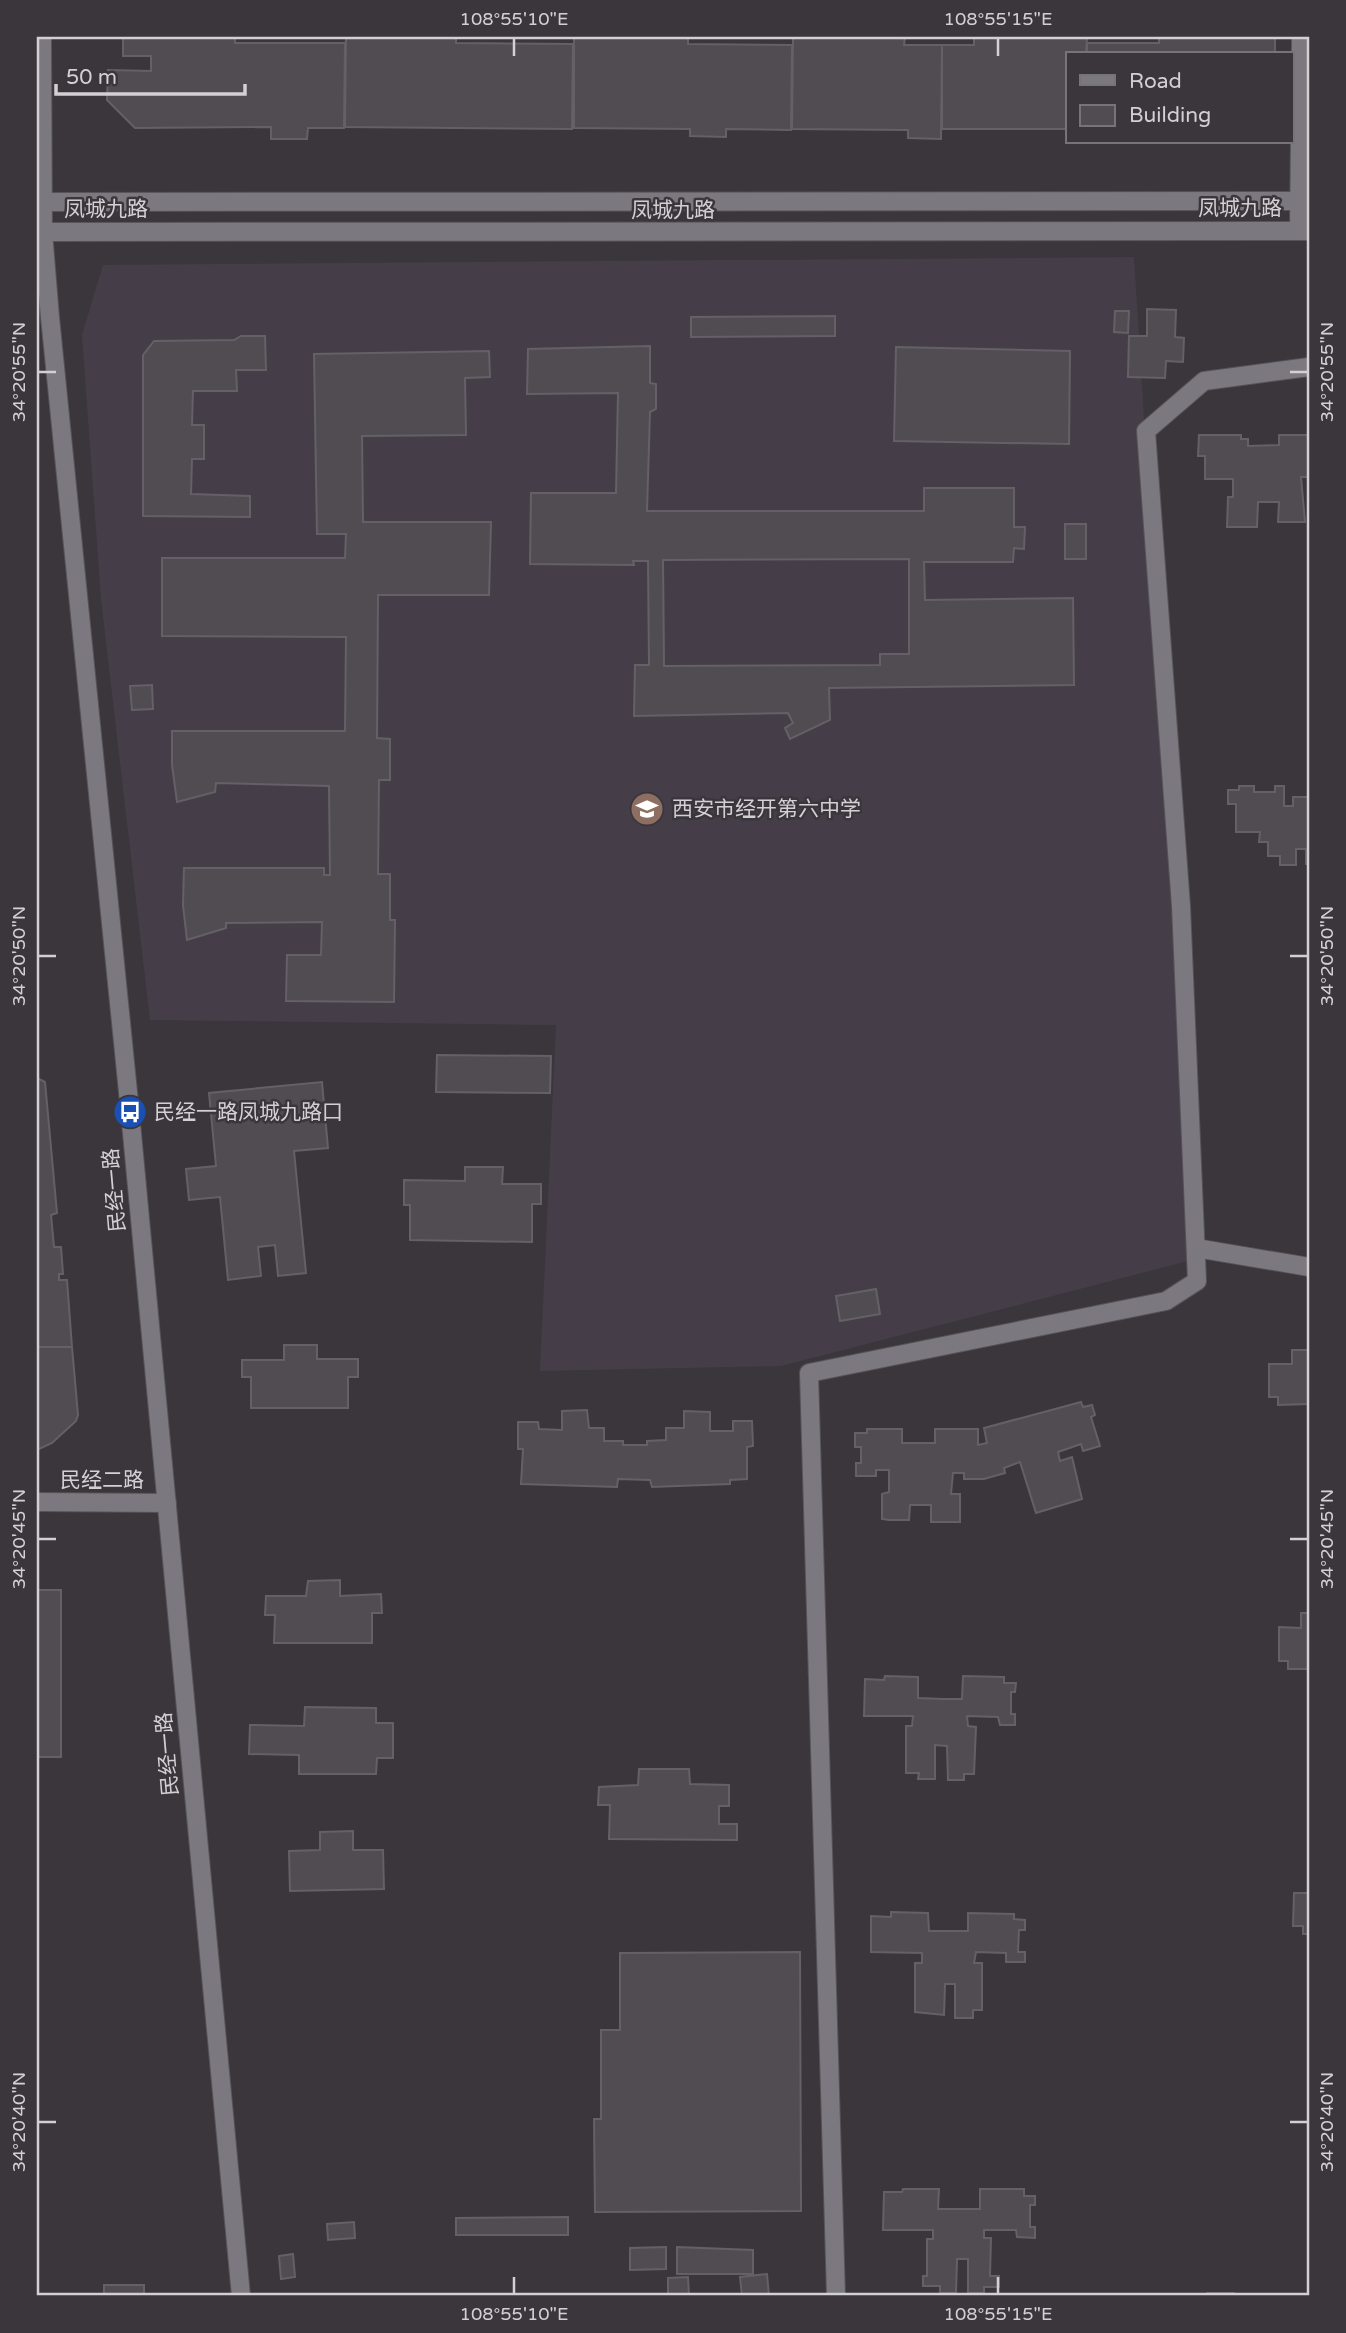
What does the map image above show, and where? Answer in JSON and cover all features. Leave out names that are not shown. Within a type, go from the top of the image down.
[{"type":"street","name":"民经一路","points":[[42,37],[40,232],[167,1503],[241,2296]]},
{"type":"street","points":[[1301,37],[1304,231]]},
{"type":"street","name":"凤城九路","points":[[40,202],[1304,201]]},
{"type":"street","name":"凤城九路","points":[[40,232],[1304,231]]},
{"type":"street","points":[[836,2296],[809,1373],[1166,1301],[1197,1281],[1181,906],[1146,431],[1204,381],[1309,367]]},
{"type":"street","points":[[1196,1248],[1309,1267]]},
{"type":"street","name":"民经二路","points":[[37,1502],[167,1503]]},
{"type":"shaded area","name":"西安市经开第六中学","points":[[1134,257],[1196,1259],[781,1366],[540,1371],[556,1025],[150,1020],[101,599],[82,335],[103,265]]},
{"type":"building","points":[[123,37],[235,37],[235,43],[345,43],[344,128],[308,128],[307,139],[271,139],[271,127],[135,128],[107,100],[108,70],[151,71],[151,56],[123,56]]},
{"type":"building","points":[[346,37],[456,37],[456,43],[573,44],[572,129],[345,127]]},
{"type":"building","points":[[574,37],[688,37],[688,44],[792,45],[791,130],[726,129],[726,137],[690,136],[690,129],[574,128]]},
{"type":"building","points":[[793,37],[905,37],[904,45],[942,45],[941,139],[908,138],[908,130],[792,129]]},
{"type":"building","points":[[974,37],[1087,37],[1086,52],[1066,52],[1066,129],[942,129],[942,45],[974,45]]},
{"type":"building","points":[[1159,37],[1275,37],[1275,52],[1087,52],[1087,43],[1159,43]]},
{"type":"building","points":[[1147,309],[1176,310],[1175,337],[1184,338],[1183,362],[1166,361],[1165,378],[1128,377],[1129,336],[1147,336]]},
{"type":"building","points":[[1115,311],[1129,311],[1128,333],[1114,332]]},
{"type":"building","points":[[835,316],[835,336],[691,337],[691,317]]},
{"type":"building","points":[[241,336],[265,336],[266,370],[236,370],[237,391],[193,391],[192,425],[204,425],[204,459],[192,459],[191,494],[250,496],[250,517],[143,516],[143,355],[154,341],[234,340]]},
{"type":"building","points":[[650,346],[650,383],[656,384],[656,409],[650,412],[647,511],[924,511],[924,488],[1014,488],[1014,527],[1025,527],[1024,549],[1014,548],[1013,562],[924,562],[925,600],[1073,598],[1074,685],[829,688],[830,720],[790,739],[785,728],[793,723],[788,713],[634,716],[635,665],[649,665],[648,561],[633,561],[634,565],[530,564],[531,493],[616,493],[618,393],[527,394],[528,349]],"holes":[[[909,559],[909,654],[880,654],[880,665],[664,666],[663,560]]]},
{"type":"building","points":[[896,347],[1070,351],[1069,444],[894,441]]},
{"type":"building","points":[[489,351],[490,377],[465,378],[466,435],[362,436],[363,522],[491,522],[489,595],[378,595],[377,738],[390,739],[390,780],[379,780],[378,874],[390,874],[390,920],[395,920],[394,1002],[286,1001],[287,955],[321,955],[322,922],[226,923],[226,928],[187,940],[183,905],[184,868],[324,868],[324,875],[330,875],[329,786],[216,783],[215,792],[177,802],[172,765],[172,731],[345,731],[346,637],[162,636],[162,558],[345,558],[346,534],[317,534],[314,354]]},
{"type":"building","points":[[1199,435],[1241,435],[1241,439],[1248,439],[1248,446],[1279,445],[1279,435],[1309,435],[1309,477],[1301,477],[1305,522],[1278,522],[1279,502],[1258,502],[1257,527],[1227,527],[1228,497],[1233,497],[1233,479],[1205,479],[1205,456],[1198,456]]},
{"type":"building","points":[[1065,524],[1086,524],[1086,559],[1065,559]]},
{"type":"building","points":[[152,685],[153,709],[132,710],[130,686]]},
{"type":"building","points":[[1239,786],[1254,786],[1254,792],[1275,792],[1275,786],[1284,786],[1284,806],[1293,806],[1293,797],[1309,797],[1309,864],[1306,864],[1306,849],[1296,849],[1296,865],[1280,865],[1280,856],[1268,856],[1268,842],[1259,842],[1260,832],[1236,832],[1236,804],[1228,804],[1228,790],[1239,790]]},
{"type":"building","points":[[437,1055],[551,1056],[550,1093],[436,1092]]},
{"type":"building","points":[[37,1078],[45,1082],[57,1213],[51,1215],[54,1247],[61,1247],[63,1274],[59,1274],[59,1280],[67,1280],[72,1347],[37,1347]]},
{"type":"building","points":[[322,1082],[328,1148],[294,1151],[306,1273],[278,1276],[275,1245],[258,1247],[261,1276],[228,1280],[220,1197],[189,1200],[186,1169],[216,1166],[209,1093]]},
{"type":"building","points":[[465,1167],[503,1167],[502,1184],[541,1184],[541,1204],[532,1204],[532,1242],[410,1240],[410,1205],[404,1205],[404,1180],[465,1181]]},
{"type":"building","points":[[876,1289],[880,1314],[840,1321],[836,1296]]},
{"type":"building","points":[[284,1345],[317,1345],[317,1359],[358,1359],[358,1377],[348,1377],[348,1408],[251,1408],[251,1377],[242,1377],[242,1360],[284,1360]]},
{"type":"building","points":[[37,1347],[72,1347],[78,1415],[76,1421],[52,1443],[37,1450]]},
{"type":"building","points":[[1292,1350],[1309,1350],[1309,1404],[1278,1405],[1278,1397],[1269,1397],[1269,1364],[1292,1364]]},
{"type":"building","points":[[1081,1402],[1083,1407],[1092,1405],[1095,1415],[1091,1417],[1100,1446],[1083,1451],[1081,1444],[1058,1452],[1060,1461],[1072,1457],[1082,1499],[1036,1513],[1020,1462],[1004,1468],[1005,1473],[984,1479],[964,1479],[964,1473],[953,1473],[951,1494],[960,1494],[960,1522],[931,1522],[931,1505],[910,1505],[909,1520],[889,1520],[882,1519],[882,1494],[889,1492],[889,1470],[876,1470],[876,1476],[856,1476],[856,1463],[861,1463],[861,1447],[855,1447],[855,1433],[867,1433],[867,1429],[902,1429],[902,1443],[935,1443],[935,1429],[978,1429],[978,1445],[987,1443],[984,1428]]},
{"type":"building","points":[[587,1410],[589,1428],[604,1428],[604,1441],[623,1441],[623,1445],[647,1445],[647,1441],[666,1440],[666,1428],[684,1428],[684,1411],[710,1412],[710,1431],[733,1431],[733,1421],[752,1421],[753,1446],[747,1447],[747,1479],[730,1480],[730,1484],[652,1487],[650,1480],[618,1479],[617,1487],[521,1484],[523,1449],[518,1449],[518,1422],[538,1422],[539,1429],[562,1430],[562,1411]]},
{"type":"building","points":[[340,1580],[340,1596],[381,1594],[382,1613],[372,1613],[372,1643],[274,1643],[275,1615],[265,1615],[266,1596],[306,1596],[308,1581]]},
{"type":"building","points":[[37,1590],[61,1590],[61,1757],[37,1757]]},
{"type":"building","points":[[1301,1613],[1309,1613],[1309,1669],[1288,1669],[1288,1661],[1279,1661],[1279,1627],[1301,1628]]},
{"type":"building","points":[[885,1676],[918,1677],[918,1698],[943,1699],[962,1699],[963,1676],[1004,1677],[1004,1683],[1016,1683],[1015,1692],[1011,1692],[1011,1714],[1015,1714],[1015,1725],[1000,1725],[998,1717],[967,1716],[968,1726],[976,1727],[974,1774],[964,1774],[964,1780],[948,1780],[947,1746],[935,1745],[935,1779],[918,1779],[919,1773],[906,1773],[906,1726],[912,1726],[913,1716],[864,1716],[865,1679],[884,1680]]},
{"type":"building","points":[[305,1707],[376,1708],[376,1723],[393,1723],[393,1758],[377,1758],[376,1774],[299,1774],[299,1755],[249,1754],[250,1725],[304,1726]]},
{"type":"building","points":[[639,1769],[689,1769],[690,1784],[729,1785],[729,1806],[719,1806],[719,1824],[737,1824],[737,1840],[609,1839],[610,1805],[598,1805],[599,1787],[638,1785]]},
{"type":"building","points":[[353,1831],[353,1850],[383,1850],[384,1889],[290,1891],[289,1851],[320,1850],[320,1832]]},
{"type":"building","points":[[1294,1893],[1309,1893],[1309,1934],[1303,1934],[1303,1926],[1293,1926]]},
{"type":"building","points":[[891,1912],[928,1913],[929,1931],[968,1931],[968,1913],[1014,1914],[1014,1919],[1025,1920],[1025,1930],[1019,1930],[1018,1952],[1025,1952],[1025,1962],[1006,1962],[1006,1953],[976,1952],[974,1963],[982,1963],[982,2010],[973,2010],[973,2018],[955,2018],[955,1984],[945,1984],[944,2015],[915,2012],[915,1963],[922,1963],[922,1953],[871,1952],[871,1916],[891,1917]]},
{"type":"building","points":[[800,1952],[801,2211],[595,2212],[594,2119],[601,2119],[601,2030],[620,2030],[620,1953]]},
{"type":"building","points":[[903,2189],[939,2189],[938,2209],[980,2209],[980,2189],[1024,2189],[1024,2196],[1035,2196],[1035,2205],[1030,2205],[1030,2227],[1035,2227],[1035,2238],[1017,2237],[1016,2230],[984,2230],[984,2238],[991,2238],[990,2276],[999,2276],[999,2287],[984,2287],[984,2293],[968,2293],[968,2259],[957,2259],[956,2293],[940,2293],[940,2286],[923,2286],[923,2276],[927,2276],[927,2239],[933,2239],[933,2230],[883,2230],[884,2192],[902,2192]]},
{"type":"building","points":[[568,2217],[568,2235],[456,2235],[456,2218]]},
{"type":"building","points":[[354,2222],[355,2238],[328,2240],[327,2224]]},
{"type":"building","points":[[666,2247],[666,2269],[630,2270],[630,2248]]},
{"type":"building","points":[[677,2247],[753,2250],[753,2274],[677,2274]]},
{"type":"building","points":[[293,2254],[295,2277],[281,2279],[279,2256]]},
{"type":"building","points":[[767,2274],[769,2296],[742,2296],[740,2277]]},
{"type":"building","points":[[688,2277],[689,2296],[668,2296],[668,2278]]},
{"type":"building","points":[[104,2285],[144,2285],[144,2296],[104,2296]]},
{"type":"building","points":[[1207,2293],[1234,2293],[1234,2296],[1207,2296]]},
{"type":"place","name":"西安市经开第六中学","points":[[647,809]]},
{"type":"place","name":"民经一路凤城九路口","points":[[130,1112]]}]
